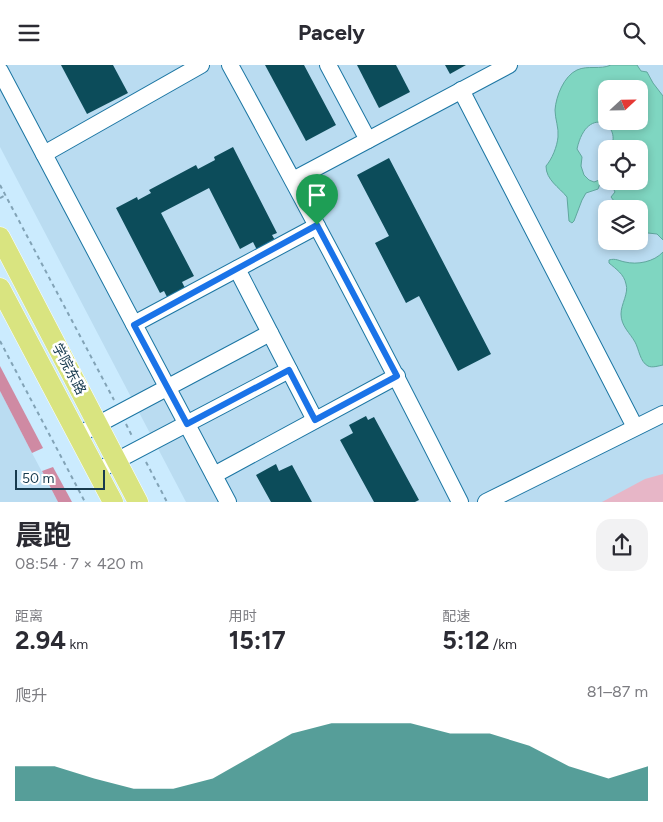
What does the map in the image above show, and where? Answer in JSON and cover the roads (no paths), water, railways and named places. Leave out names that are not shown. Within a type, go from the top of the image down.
[{"type":"main road","name":"学院东路","points":[[0,237],[138,502]]},
{"type":"main road","name":"学院东路","points":[[0,288],[113,502]]},
{"type":"lane","points":[[44,154],[201,65]]},
{"type":"lane","points":[[230,65],[397,376],[460,502]]},
{"type":"lane","points":[[328,65],[368,140]]},
{"type":"lane","points":[[293,180],[509,65]]},
{"type":"lane","points":[[0,71],[228,502]]},
{"type":"lane","points":[[461,90],[635,427]]},
{"type":"lane","points":[[134,325],[317,225]]},
{"type":"lane","points":[[237,269],[315,420]]},
{"type":"lane","points":[[78,435],[270,333]]},
{"type":"lane","points":[[97,471],[289,370]]},
{"type":"lane","points":[[214,475],[397,376]]},
{"type":"lane","points":[[486,502],[663,414]]}]
